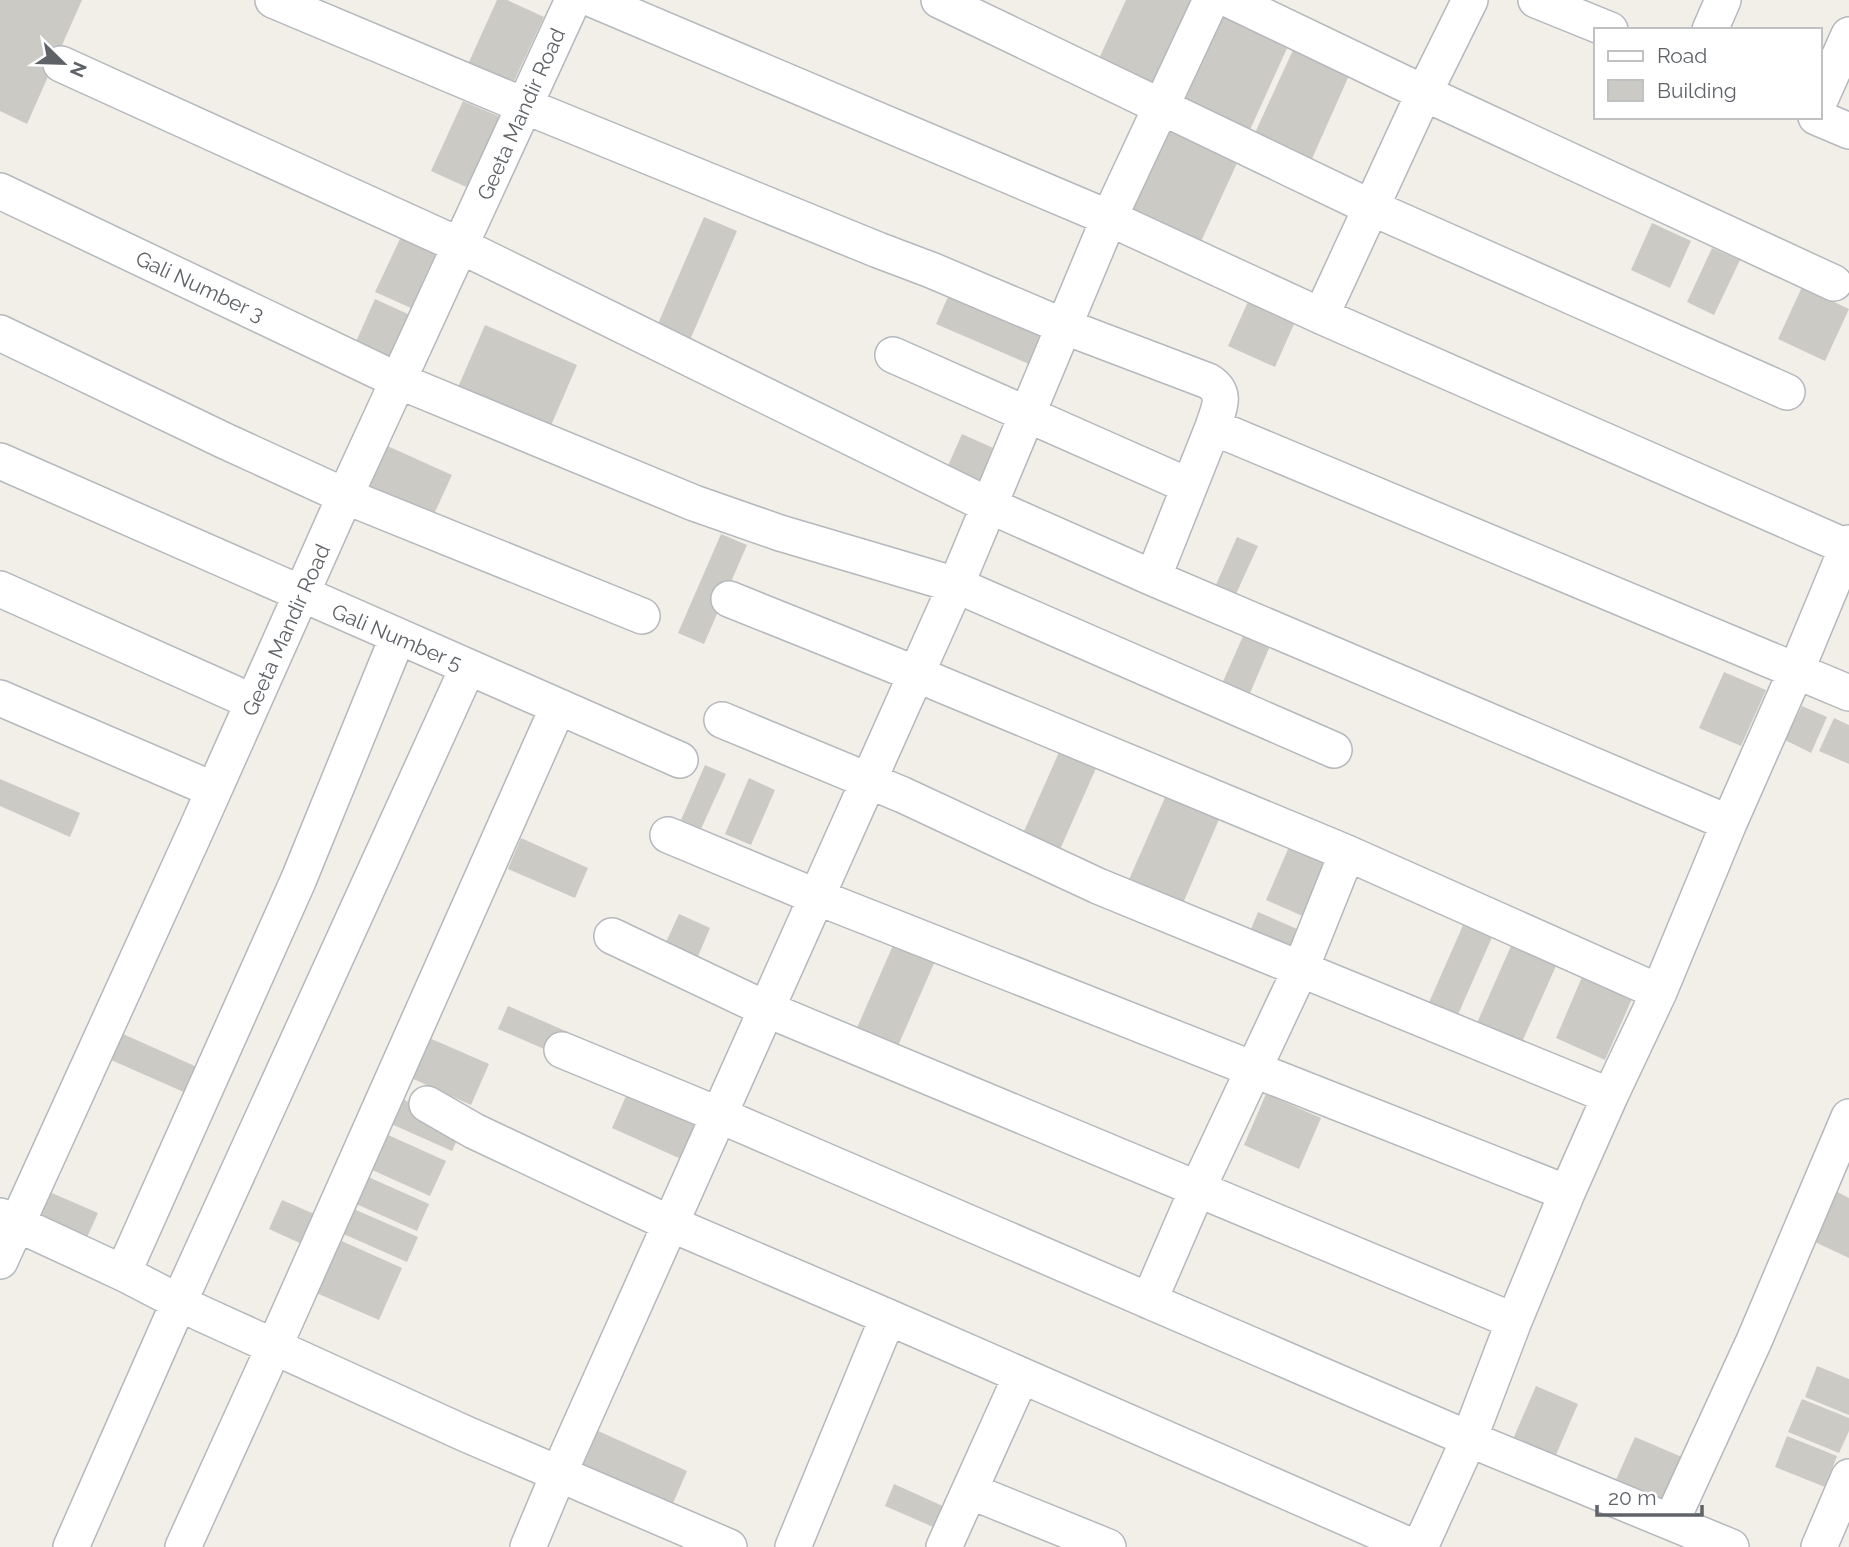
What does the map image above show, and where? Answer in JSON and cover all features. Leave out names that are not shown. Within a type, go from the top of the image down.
[{"type":"street","points":[[272,0],[1063,326],[1208,380],[1216,386],[1220,402],[1213,427],[1153,578]]},
{"type":"street","name":"Geeta Mandir Road","points":[[0,1261],[8,1220],[214,790],[345,496],[573,0]]},
{"type":"street","points":[[594,0],[1109,218],[1321,316],[1848,546],[1660,992],[1567,1193],[1469,1438],[1420,1547]]},
{"type":"street","points":[[939,0],[1370,206],[1787,392]]},
{"type":"street","points":[[528,1547],[956,585],[1109,218],[1211,0]]},
{"type":"street","points":[[1230,0],[1834,283]]},
{"type":"street","points":[[1321,316],[1370,206],[1470,0]]},
{"type":"street","points":[[1536,0],[1610,19]]},
{"type":"street","points":[[1711,28],[1723,0]]},
{"type":"street","points":[[1821,98],[1849,35]]},
{"type":"street","points":[[61,64],[461,246],[988,505],[1729,823]]},
{"type":"street","points":[[1821,119],[1849,131]]},
{"type":"street","name":"Gali Number 3","points":[[0,191],[399,381],[694,503],[780,533],[956,585],[1334,750]]},
{"type":"street","points":[[0,333],[345,496],[642,616]]},
{"type":"street","points":[[893,355],[1188,486]]},
{"type":"street","points":[[1213,427],[1849,693]]},
{"type":"street","name":"Gali Number 5","points":[[0,461],[680,760]]},
{"type":"street","points":[[0,590],[253,702]]},
{"type":"street","points":[[729,599],[1347,853],[1660,992]]},
{"type":"street","points":[[123,1273],[298,881],[398,636]]},
{"type":"street","points":[[71,1547],[179,1302],[468,667]]},
{"type":"street","points":[[0,698],[214,790]]},
{"type":"street","points":[[183,1547],[558,707]]},
{"type":"street","points":[[722,719],[903,795],[1098,886],[1610,1096]]},
{"type":"street","points":[[668,835],[817,897],[1567,1193]]},
{"type":"street","points":[[1149,1301],[1197,1190],[1301,968],[1347,853]]},
{"type":"street","points":[[612,936],[766,1009],[1514,1321]]},
{"type":"street","points":[[562,1050],[1469,1438],[1731,1547]]},
{"type":"street","points":[[427,1104],[474,1131],[671,1224],[1413,1547]]},
{"type":"street","points":[[1671,1522],[1754,1341],[1849,1117]]},
{"type":"street","points":[[8,1220],[274,1346],[466,1434],[559,1473],[661,1534],[729,1547]]},
{"type":"street","points":[[793,1547],[888,1317]]},
{"type":"street","points":[[944,1547],[1021,1376]]},
{"type":"street","points":[[1819,1547],[1849,1477]]},
{"type":"street","points":[[970,1491],[1108,1547]]},
{"type":"building","points":[[0,0],[82,0],[27,124],[0,111]]},
{"type":"building","points":[[497,0],[507,0],[544,17],[508,94],[464,73]]},
{"type":"building","points":[[1126,0],[1199,0],[1156,93],[1096,65]]},
{"type":"building","points":[[1219,2],[1293,35],[1249,132],[1176,99]]},
{"type":"building","points":[[1299,37],[1355,62],[1311,161],[1254,135]]},
{"type":"building","points":[[463,101],[505,119],[473,190],[431,171]]},
{"type":"building","points":[[1171,115],[1244,148],[1198,248],[1126,215]]},
{"type":"building","points":[[704,217],[737,231],[687,347],[654,333]]},
{"type":"building","points":[[1652,223],[1691,241],[1670,288],[1631,270]]},
{"type":"building","points":[[407,224],[442,240],[411,308],[375,292]]},
{"type":"building","points":[[1712,248],[1740,260],[1714,315],[1687,302]]},
{"type":"building","points":[[1802,287],[1849,309],[1825,361],[1778,339]]},
{"type":"building","points":[[952,288],[1051,332],[1036,367],[936,324]]},
{"type":"building","points":[[1251,295],[1298,315],[1275,367],[1228,346]]},
{"type":"building","points":[[375,299],[410,315],[388,362],[354,346]]},
{"type":"building","points":[[485,325],[577,365],[547,435],[455,394]]},
{"type":"building","points":[[962,434],[1000,451],[986,485],[947,468]]},
{"type":"building","points":[[383,444],[452,475],[429,525],[360,494]]},
{"type":"building","points":[[721,534],[747,545],[704,644],[678,633]]},
{"type":"building","points":[[1237,537],[1258,546],[1235,596],[1215,587]]},
{"type":"building","points":[[1247,627],[1273,639],[1248,698],[1221,686]]},
{"type":"building","points":[[1724,672],[1766,690],[1741,746],[1699,728]]},
{"type":"building","points":[[1802,706],[1827,717],[1811,753],[1785,740]]},
{"type":"building","points":[[1834,718],[1849,725],[1849,764],[1819,751]]},
{"type":"building","points":[[1060,750],[1097,766],[1054,863],[1017,847]]},
{"type":"building","points":[[705,765],[726,774],[701,829],[681,820]]},
{"type":"building","points":[[749,778],[775,790],[751,845],[725,834]]},
{"type":"building","points":[[0,779],[80,813],[70,837],[0,806]]},
{"type":"building","points":[[1167,793],[1220,817],[1178,915],[1124,891]]},
{"type":"building","points":[[521,838],[588,868],[575,898],[508,869]]},
{"type":"building","points":[[1292,840],[1333,858],[1307,918],[1266,900]]},
{"type":"building","points":[[1258,912],[1304,932],[1292,959],[1247,939]]},
{"type":"building","points":[[679,914],[710,928],[693,968],[661,953]]},
{"type":"building","points":[[1468,914],[1497,926],[1456,1019],[1427,1007]]},
{"type":"building","points":[[1515,937],[1560,957],[1518,1051],[1473,1032]]},
{"type":"building","points":[[894,943],[935,961],[894,1055],[853,1037]]},
{"type":"building","points":[[1585,970],[1635,992],[1605,1060],[1556,1038]]},
{"type":"building","points":[[508,1006],[568,1032],[558,1055],[498,1029]]},
{"type":"building","points":[[114,1030],[206,1071],[195,1097],[102,1056]]},
{"type":"building","points":[[427,1037],[489,1064],[471,1105],[409,1077]]},
{"type":"building","points":[[630,1087],[700,1117],[681,1159],[612,1128]]},
{"type":"building","points":[[1266,1094],[1321,1118],[1299,1169],[1244,1145]]},
{"type":"building","points":[[400,1098],[463,1127],[452,1151],[389,1123]]},
{"type":"building","points":[[386,1134],[446,1161],[430,1196],[370,1169]]},
{"type":"building","points":[[366,1176],[429,1204],[417,1231],[354,1203]]},
{"type":"building","points":[[1824,1185],[1849,1198],[1849,1258],[1800,1235]]},
{"type":"building","points":[[45,1190],[98,1213],[84,1244],[32,1221]]},
{"type":"building","points":[[282,1200],[328,1220],[315,1250],[269,1229]]},
{"type":"building","points":[[349,1207],[418,1237],[407,1262],[339,1232]]},
{"type":"building","points":[[335,1238],[402,1268],[379,1320],[312,1291]]},
{"type":"building","points":[[1817,1366],[1849,1379],[1849,1415],[1805,1397]]},
{"type":"building","points":[[1536,1386],[1578,1404],[1555,1457],[1513,1439]]},
{"type":"building","points":[[1802,1399],[1849,1418],[1849,1431],[1839,1453],[1788,1432]]},
{"type":"building","points":[[596,1430],[687,1471],[671,1508],[579,1468]]},
{"type":"building","points":[[1787,1436],[1837,1456],[1825,1487],[1775,1467]]},
{"type":"building","points":[[1635,1437],[1682,1457],[1657,1511],[1611,1491]]},
{"type":"building","points":[[894,1484],[956,1512],[947,1533],[885,1506]]}]
